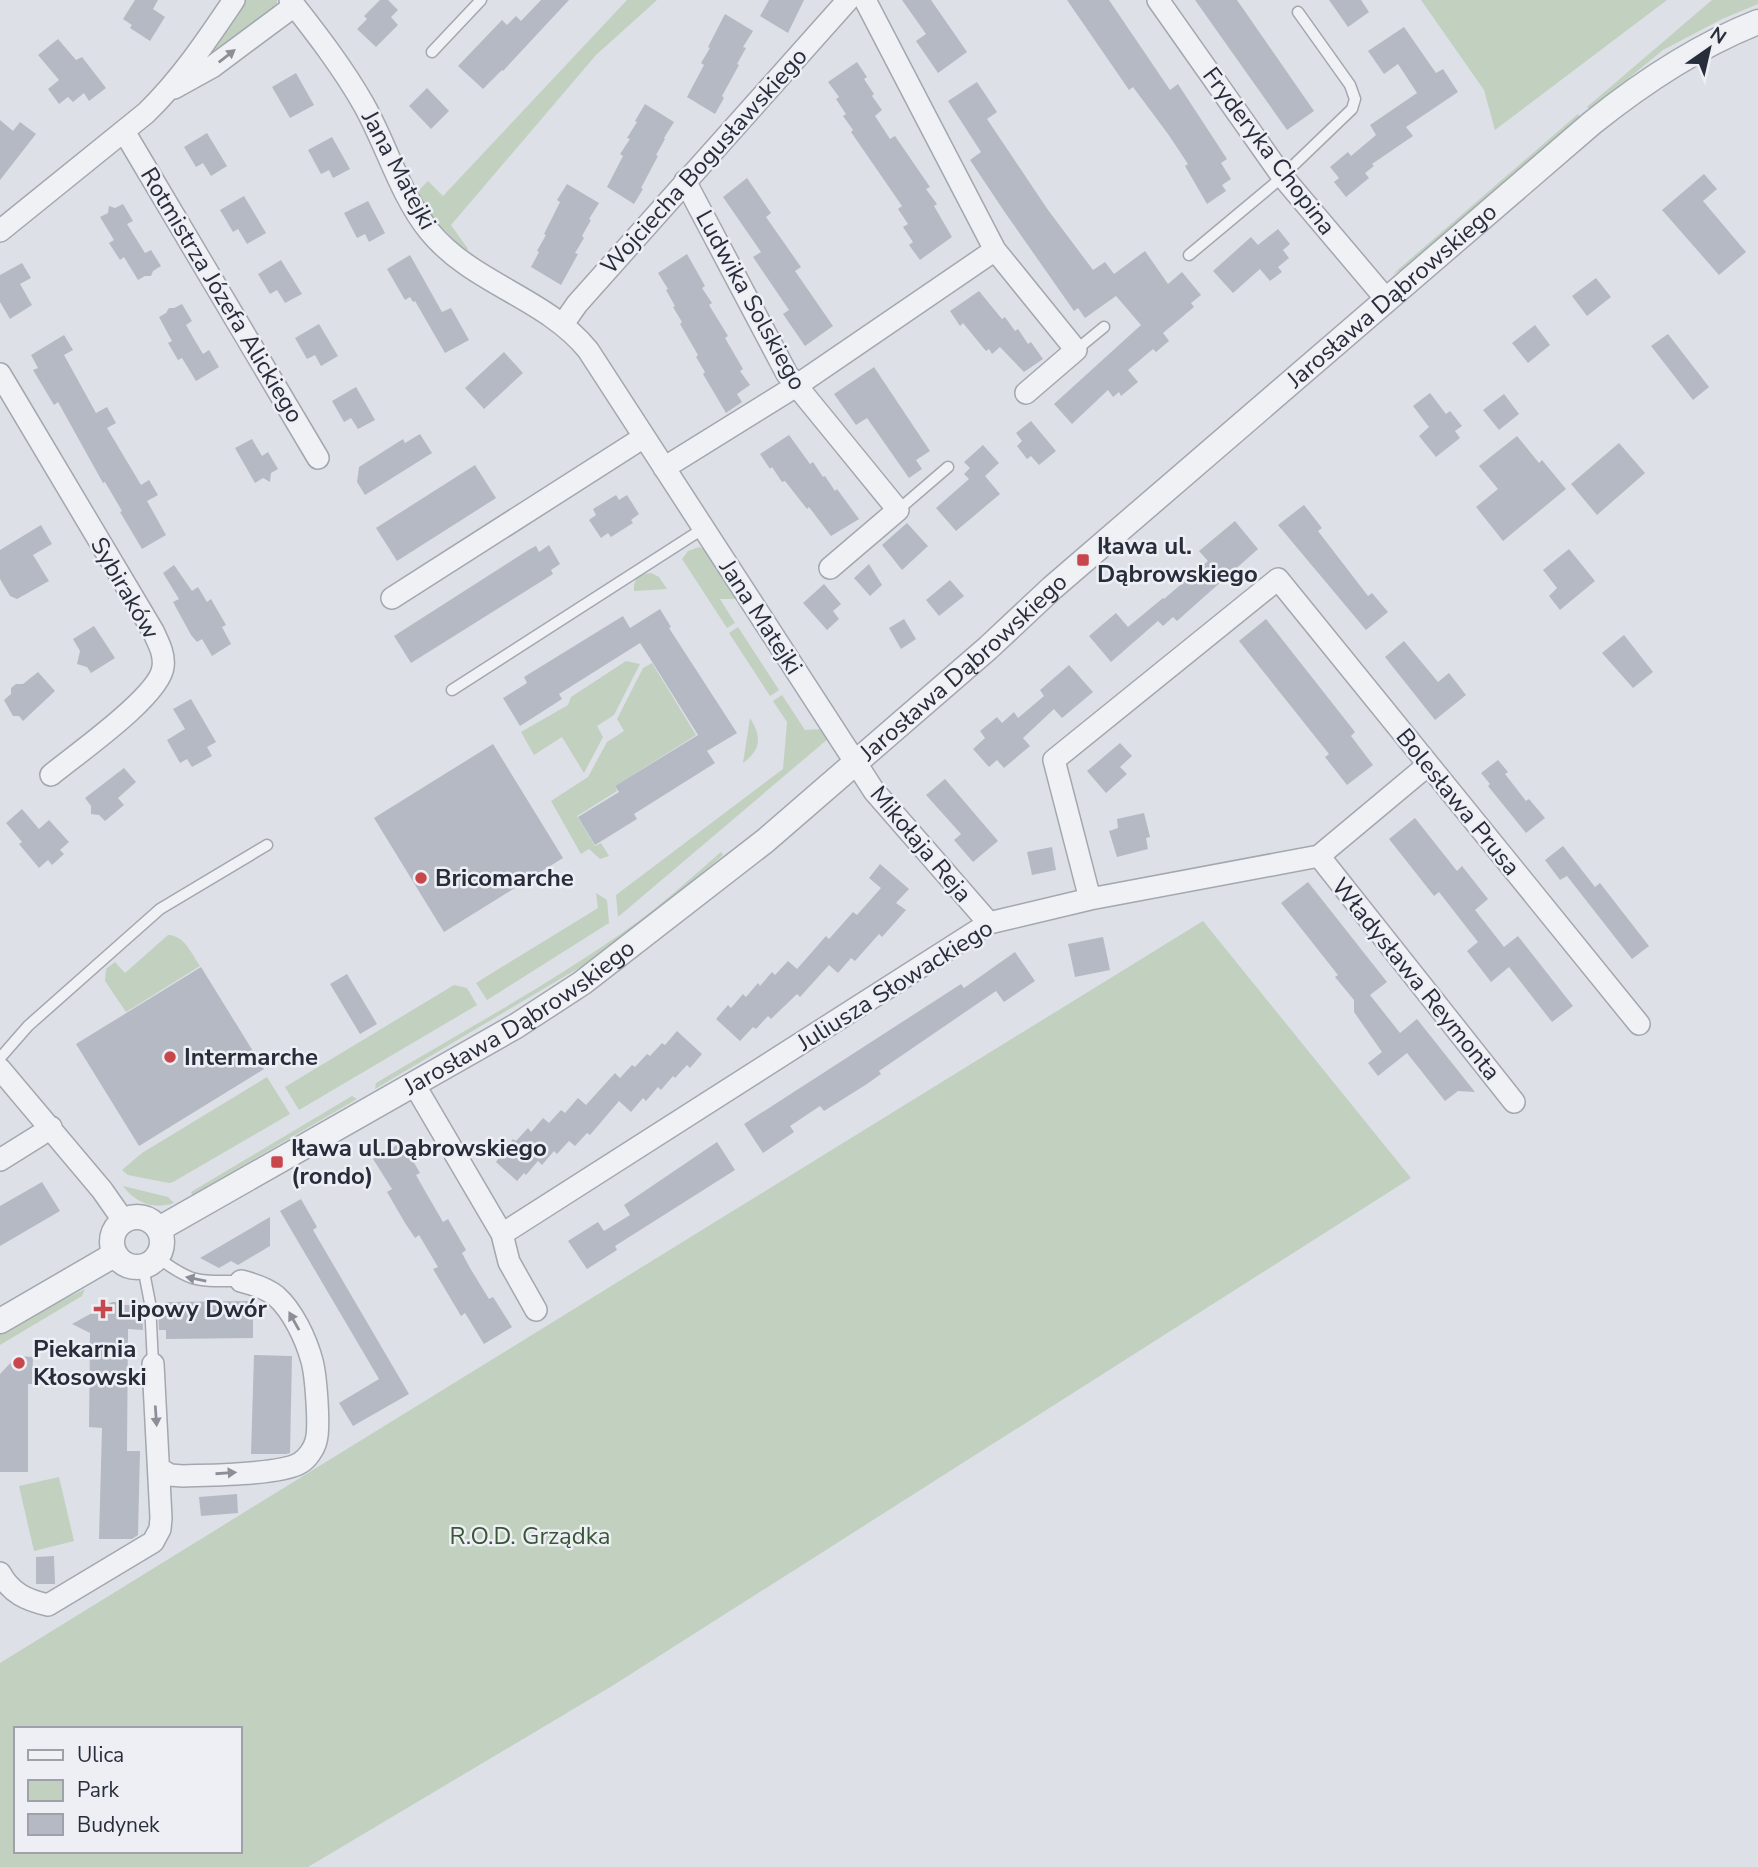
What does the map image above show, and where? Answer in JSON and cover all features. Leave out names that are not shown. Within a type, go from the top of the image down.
[{"type":"street","points":[[4,222],[125,133],[169,91],[234,0]]},
{"type":"street","name":"Wojciecha Bogusławskiego","points":[[563,324],[577,304],[685,181],[848,0]]},
{"type":"street","points":[[864,0],[995,250],[1076,350],[1026,393]]},
{"type":"street","name":"Fryderyka Chopina","points":[[1158,0],[1282,176],[1386,299]]},
{"type":"street","points":[[169,91],[212,67],[292,3]]},
{"type":"street","name":"Jana Matejki","points":[[292,3],[361,99],[404,190],[429,231],[474,270],[563,324],[588,350],[856,763]]},
{"type":"street","name":"Jarosława Dąbrowskiego","points":[[159,1230],[516,1026],[582,983],[738,863],[856,763],[988,648],[1052,587],[1622,99],[1698,50],[1758,22]]},
{"type":"street","name":"Rotmistrza Józefa Alickiego","points":[[125,133],[318,458]]},
{"type":"street","name":"Ludwika Solskiego","points":[[685,181],[787,374],[898,510]]},
{"type":"street","points":[[664,468],[796,386],[995,250]]},
{"type":"street","name":"Sybiraków","points":[[0,374],[153,631],[162,652],[164,668],[156,684],[143,699],[51,775]]},
{"type":"street","points":[[392,598],[644,437]]},
{"type":"street","points":[[830,568],[898,510]]},
{"type":"street","name":"Bolesława Prusa","points":[[1090,899],[1054,760],[1278,579],[1639,1024]]},
{"type":"street","name":"Mikołaja Reja","points":[[856,763],[874,791],[989,923]]},
{"type":"street","name":"Juliusza Słowackiego","points":[[502,1234],[989,923],[1090,899],[1318,856],[1428,765]]},
{"type":"street","name":"Władysława Reymonta","points":[[1318,856],[1514,1101]]},
{"type":"street","points":[[0,1069],[51,1127],[123,1220]]},
{"type":"street","points":[[414,1084],[502,1234],[509,1262],[536,1310]]},
{"type":"street","points":[[0,1160],[51,1127]]},
{"type":"street","points":[[143,1217],[159,1230],[161,1248],[150,1262],[127,1266],[114,1255],[112,1236],[123,1220],[143,1217]]},
{"type":"street","points":[[0,1321],[114,1255]]},
{"type":"street","points":[[160,1469],[170,1475],[183,1476],[276,1470],[300,1463],[311,1452],[317,1440],[313,1363],[305,1341],[288,1311],[275,1296],[253,1283],[241,1281]]},
{"type":"street","points":[[0,1573],[7,1585],[26,1600],[48,1605],[153,1542],[160,1530],[160,1469],[153,1364]]},
{"type":"lane","points":[[432,52],[481,0]]},
{"type":"lane","points":[[1189,254],[1282,176],[1352,109],[1355,99],[1350,85],[1298,12]]},
{"type":"lane","points":[[1076,350],[1104,327]]},
{"type":"lane","points":[[898,510],[948,467]]},
{"type":"lane","points":[[452,690],[704,528]]},
{"type":"lane","points":[[0,1058],[27,1026],[160,909],[267,845]]},
{"type":"lane","points":[[153,1364],[150,1262],[189,1279],[241,1281]]},
{"type":"green space","points":[[245,0],[277,0],[277,6],[206,61],[206,56]]},
{"type":"green space","points":[[627,0],[657,0],[596,55],[451,225],[468,249],[466,252],[433,218],[419,195],[420,189],[428,181],[443,196]]},
{"type":"green space","points":[[1421,0],[1667,0],[1495,130],[1484,90]]},
{"type":"green space","points":[[1712,0],[1758,0],[1758,4],[1722,19],[1663,50],[1590,110],[1587,107]]},
{"type":"green space","points":[[1578,114],[1581,118],[1405,268],[1393,274]]},
{"type":"green space","points":[[699,547],[707,550],[738,599],[720,599],[735,623],[727,628],[682,559],[688,551]]},
{"type":"green space","points":[[651,573],[659,577],[667,589],[634,591],[638,578]]},
{"type":"green space","points":[[738,627],[779,690],[770,696],[729,633]]},
{"type":"green space","points":[[626,661],[640,664],[614,715],[597,726],[603,737],[584,773],[562,737],[534,755],[521,732],[568,705],[571,697]]},
{"type":"green space","points":[[652,663],[696,735],[615,786],[617,791],[577,816],[595,846],[601,843],[609,856],[600,859],[589,849],[581,854],[551,801],[588,777],[607,742],[624,731],[617,719],[643,668]]},
{"type":"green space","points":[[782,695],[805,730],[822,729],[829,738],[618,917],[616,895],[783,769],[787,722],[773,701]]},
{"type":"green space","points":[[750,718],[758,743],[743,763]]},
{"type":"green space","points":[[721,852],[723,855],[667,903],[582,966],[375,1089],[376,1083],[531,992],[622,933]]},
{"type":"green space","points":[[596,893],[607,900],[609,923],[487,1000],[476,983],[598,908]]},
{"type":"green space","name":"R.O.D. Grządka","points":[[1203,921],[1411,1178],[612,1686],[308,1867],[0,1867],[0,1663]]},
{"type":"green space","points":[[168,935],[179,938],[200,966],[126,1012],[105,981],[106,969],[115,962],[125,973]]},
{"type":"green space","points":[[454,985],[467,988],[477,1005],[299,1110],[285,1087]]},
{"type":"green space","points":[[267,1077],[290,1114],[173,1182],[128,1175],[122,1170],[142,1153]]},
{"type":"green space","points":[[352,1096],[357,1099],[192,1195],[191,1192]]},
{"type":"green space","points":[[123,1186],[168,1197],[174,1203],[159,1206],[146,1204]]},
{"type":"green space","points":[[85,1289],[82,1296],[0,1345],[0,1334]]},
{"type":"green space","points":[[59,1477],[74,1541],[34,1551],[19,1486]]},
{"type":"building","points":[[135,0],[158,0],[153,9],[165,17],[150,41],[130,28],[132,25],[123,19]]},
{"type":"building","points":[[380,0],[388,0],[398,10],[391,17],[398,25],[376,47],[357,29],[367,19],[364,16]]},
{"type":"building","points":[[541,0],[569,0],[483,89],[458,66],[502,20],[507,25],[516,16],[521,21]]},
{"type":"building","points":[[769,0],[804,0],[788,33],[760,16]]},
{"type":"building","points":[[902,0],[931,0],[967,52],[938,73],[916,41],[926,34]]},
{"type":"building","points":[[1067,0],[1109,0],[1170,90],[1178,84],[1227,159],[1221,163],[1231,179],[1222,185],[1226,191],[1207,204],[1185,166],[1188,164],[1168,134],[1133,87],[1129,90]]},
{"type":"building","points":[[1195,0],[1237,0],[1314,111],[1287,130]]},
{"type":"building","points":[[1329,0],[1361,0],[1369,12],[1348,27]]},
{"type":"building","points":[[725,14],[753,31],[743,47],[746,48],[737,64],[739,65],[715,114],[687,97],[704,65],[701,63]]},
{"type":"building","points":[[1404,27],[1436,73],[1443,69],[1458,92],[1406,127],[1413,136],[1372,164],[1374,166],[1365,173],[1369,178],[1346,197],[1334,182],[1339,178],[1330,167],[1348,152],[1351,156],[1376,135],[1370,125],[1417,93],[1398,64],[1384,74],[1368,51]]},
{"type":"building","points":[[58,39],[76,60],[82,57],[106,88],[89,101],[84,93],[73,102],[68,97],[59,104],[48,89],[59,80],[38,55]]},
{"type":"building","points":[[857,62],[867,77],[864,79],[874,94],[872,96],[882,110],[875,116],[890,139],[895,136],[930,187],[926,189],[937,204],[934,206],[952,237],[920,260],[909,245],[913,242],[903,227],[908,224],[898,209],[902,206],[851,132],[853,130],[843,116],[846,114],[836,99],[839,97],[828,82]]},
{"type":"building","points":[[296,73],[314,105],[290,118],[272,87]]},
{"type":"building","points":[[977,82],[997,112],[987,119],[1048,210],[1093,270],[1105,262],[1114,274],[1145,251],[1168,284],[1182,272],[1201,295],[1191,303],[1194,307],[1163,333],[1169,341],[1156,352],[1153,349],[1128,370],[1138,382],[1121,396],[1119,392],[1113,397],[1108,390],[1072,424],[1054,404],[1141,325],[1116,296],[1085,318],[1078,308],[1074,311],[1006,214],[970,160],[981,152],[948,101]]},
{"type":"building","points":[[427,88],[449,111],[431,129],[409,106]]},
{"type":"building","points":[[645,104],[674,122],[634,204],[607,187],[623,156],[620,154],[630,139],[627,138]]},
{"type":"building","points":[[0,120],[13,131],[20,122],[36,134],[0,180]]},
{"type":"building","points":[[207,133],[227,166],[211,176],[203,163],[196,167],[184,147]]},
{"type":"building","points":[[332,137],[350,169],[333,178],[329,170],[321,174],[308,150]]},
{"type":"building","points":[[1704,174],[1717,189],[1703,201],[1746,252],[1719,275],[1662,210]]},
{"type":"building","points":[[747,178],[771,213],[766,217],[801,267],[795,271],[833,326],[805,346],[783,314],[789,310],[753,257],[761,252],[723,197]]},
{"type":"building","points":[[567,184],[599,203],[575,253],[578,254],[561,285],[531,267],[560,202],[557,200]]},
{"type":"building","points":[[244,196],[266,233],[247,244],[238,229],[233,232],[220,210]]},
{"type":"building","points":[[368,201],[385,233],[369,242],[365,234],[357,238],[344,213]]},
{"type":"building","points":[[123,204],[133,221],[127,224],[145,253],[151,250],[161,266],[153,271],[151,276],[138,280],[124,257],[120,260],[109,243],[114,240],[100,217],[108,213],[109,206],[115,208]]},
{"type":"building","points":[[1278,229],[1290,244],[1283,250],[1289,258],[1278,267],[1282,272],[1270,281],[1260,269],[1233,293],[1213,271],[1251,237],[1258,245]]},
{"type":"building","points":[[687,254],[705,286],[702,288],[712,303],[709,305],[728,336],[725,338],[743,369],[740,371],[750,385],[737,394],[742,402],[726,413],[703,374],[705,372],[696,357],[698,355],[680,324],[682,322],[673,307],[675,306],[666,290],[668,289],[658,273]]},
{"type":"building","points":[[410,255],[442,312],[451,308],[469,340],[445,353],[415,301],[410,297],[405,300],[387,269]]},
{"type":"building","points":[[281,260],[302,294],[285,303],[277,290],[270,294],[258,274]]},
{"type":"building","points":[[22,263],[31,278],[20,284],[32,305],[10,319],[0,302],[0,275]]},
{"type":"building","points":[[1596,278],[1611,297],[1587,316],[1572,296]]},
{"type":"building","points":[[979,291],[1002,319],[1005,317],[1015,331],[1018,329],[1028,344],[1031,342],[1043,359],[1024,372],[1000,347],[992,354],[989,349],[986,351],[963,323],[960,326],[950,311]]},
{"type":"building","points":[[182,304],[192,321],[186,325],[194,339],[203,354],[209,350],[219,367],[196,381],[182,358],[178,360],[168,343],[172,341],[159,317],[169,308]]},
{"type":"building","points":[[319,324],[338,356],[321,366],[315,355],[307,359],[295,338]]},
{"type":"building","points":[[1535,325],[1550,345],[1528,363],[1512,343]]},
{"type":"building","points":[[1668,334],[1709,387],[1693,400],[1651,346]]},
{"type":"building","points":[[64,335],[73,350],[64,355],[96,413],[107,407],[116,423],[107,428],[141,485],[149,480],[158,495],[147,501],[166,535],[142,549],[58,402],[54,405],[33,370],[38,368],[31,355]]},
{"type":"building","points":[[504,352],[523,373],[484,409],[465,388]]},
{"type":"building","points":[[874,367],[930,451],[916,460],[922,469],[909,478],[867,418],[856,425],[834,394]]},
{"type":"building","points":[[356,387],[375,420],[358,429],[351,418],[344,422],[332,401]]},
{"type":"building","points":[[1430,393],[1446,414],[1450,411],[1462,426],[1455,431],[1460,438],[1436,457],[1419,436],[1429,427],[1413,406]]},
{"type":"building","points":[[1504,394],[1519,414],[1499,430],[1483,410]]},
{"type":"building","points":[[1031,421],[1056,451],[1039,465],[1031,456],[1027,459],[1017,446],[1022,441],[1016,433]]},
{"type":"building","points":[[420,434],[432,453],[365,495],[357,482],[359,467],[403,439],[405,443]]},
{"type":"building","points":[[789,435],[810,464],[813,462],[859,519],[831,536],[809,507],[807,509],[785,481],[782,482],[760,454]]},
{"type":"building","points":[[1517,436],[1539,463],[1542,460],[1566,489],[1503,541],[1476,507],[1498,489],[1479,466]]},
{"type":"building","points":[[252,439],[262,456],[268,452],[278,469],[271,473],[270,482],[263,478],[255,483],[235,448]]},
{"type":"building","points":[[1619,443],[1645,473],[1597,515],[1571,484]]},
{"type":"building","points":[[983,445],[999,463],[985,476],[1000,494],[956,531],[936,508],[969,479],[964,474],[970,468],[964,462]]},
{"type":"building","points":[[475,465],[496,498],[397,561],[376,528]]},
{"type":"building","points":[[616,495],[619,500],[627,495],[639,514],[631,520],[633,523],[611,537],[608,533],[601,538],[589,520],[596,515],[593,509]]},
{"type":"building","points":[[1304,505],[1322,528],[1318,531],[1368,596],[1372,593],[1388,612],[1366,630],[1278,525]]},
{"type":"building","points":[[1235,521],[1258,549],[1177,621],[1173,617],[1163,626],[1158,621],[1111,662],[1089,636],[1116,613],[1128,627],[1164,599],[1208,561],[1199,551]]},
{"type":"building","points":[[907,523],[928,546],[902,570],[882,545]]},
{"type":"building","points":[[41,525],[52,544],[33,555],[49,581],[17,599],[10,596],[0,579],[0,550]]},
{"type":"building","points":[[549,545],[560,564],[551,570],[553,574],[411,663],[394,636],[530,549],[536,546],[539,552]]},
{"type":"building","points":[[1569,549],[1595,581],[1560,610],[1549,596],[1557,588],[1543,570]]},
{"type":"building","points":[[869,564],[882,585],[870,596],[854,578]]},
{"type":"building","points":[[174,565],[192,591],[198,587],[207,602],[211,599],[226,625],[222,627],[231,644],[212,656],[202,639],[197,642],[191,635],[173,602],[179,599],[163,573]]},
{"type":"building","points":[[950,580],[964,596],[939,616],[926,600]]},
{"type":"building","points":[[824,584],[841,604],[833,611],[839,619],[827,630],[803,603]]},
{"type":"building","points":[[660,609],[671,627],[669,628],[737,733],[707,751],[715,763],[634,814],[637,819],[595,845],[578,817],[619,792],[615,786],[698,735],[640,643],[559,694],[562,699],[520,726],[503,698],[527,683],[524,677],[623,616],[630,628]]},
{"type":"building","points":[[904,619],[916,639],[901,649],[889,628]]},
{"type":"building","points":[[1266,619],[1355,732],[1351,736],[1373,765],[1347,785],[1325,757],[1329,754],[1239,641]]},
{"type":"building","points":[[94,626],[115,658],[91,673],[87,667],[77,664],[80,651],[73,639]]},
{"type":"building","points":[[1624,635],[1653,672],[1633,688],[1602,653]]},
{"type":"building","points":[[1404,641],[1438,682],[1449,673],[1466,695],[1435,720],[1385,657]]},
{"type":"building","points":[[1069,665],[1093,692],[1062,718],[1054,709],[1023,738],[1030,746],[1004,768],[997,760],[989,767],[973,749],[985,738],[980,731],[997,717],[1002,723],[1014,712],[1018,718],[1044,696],[1040,690]]},
{"type":"building","points":[[38,672],[55,691],[23,721],[19,716],[13,716],[4,700],[11,694],[11,688],[16,684],[23,684]]},
{"type":"building","points":[[191,699],[216,742],[207,747],[212,756],[192,767],[187,759],[180,763],[167,740],[185,729],[173,709]]},
{"type":"building","points":[[1120,743],[1132,756],[1120,767],[1127,774],[1106,793],[1087,771]]},
{"type":"building","points":[[493,744],[563,858],[444,932],[374,818]]},
{"type":"building","points":[[1498,760],[1508,772],[1505,774],[1526,801],[1529,799],[1545,818],[1526,833],[1488,786],[1490,784],[1481,773]]},
{"type":"building","points":[[124,768],[136,782],[118,798],[124,805],[105,821],[99,815],[91,814],[91,806],[85,798]]},
{"type":"building","points":[[945,779],[998,841],[973,862],[954,840],[961,834],[926,795]]},
{"type":"building","points":[[22,809],[39,829],[49,820],[69,842],[60,850],[64,854],[52,865],[48,860],[39,868],[6,823]]},
{"type":"building","points":[[1144,813],[1150,837],[1146,838],[1148,849],[1117,857],[1109,831],[1118,828],[1117,819]]},
{"type":"building","points":[[1415,818],[1457,871],[1462,866],[1488,899],[1475,910],[1504,947],[1518,936],[1573,1006],[1552,1022],[1509,967],[1491,982],[1467,951],[1478,942],[1439,892],[1434,896],[1389,839]]},
{"type":"building","points":[[1563,846],[1595,887],[1600,883],[1649,946],[1632,959],[1567,876],[1560,880],[1545,860]]},
{"type":"building","points":[[1052,847],[1056,870],[1032,875],[1027,852]]},
{"type":"building","points":[[880,864],[909,889],[896,903],[906,910],[882,937],[879,934],[855,961],[851,958],[838,973],[829,965],[800,997],[797,994],[771,1019],[768,1016],[740,1041],[716,1019],[728,1005],[731,1008],[743,994],[746,997],[758,983],[760,986],[772,972],[775,975],[788,961],[797,969],[826,936],[829,939],[853,912],[857,915],[881,888],[869,878]]},
{"type":"building","points":[[1308,882],[1387,982],[1370,995],[1400,1033],[1417,1019],[1475,1092],[1458,1091],[1445,1101],[1407,1053],[1378,1076],[1368,1063],[1382,1052],[1354,1012],[1354,1000],[1335,977],[1338,975],[1281,903]]},
{"type":"building","points":[[1103,937],[1110,970],[1075,977],[1068,944]]},
{"type":"building","points":[[1015,952],[1035,981],[1004,1002],[996,991],[879,1071],[881,1074],[867,1084],[824,1111],[820,1106],[790,1126],[794,1132],[763,1153],[744,1124],[961,984],[964,988]]},
{"type":"building","name":"Intermarche","points":[[201,967],[264,1069],[139,1146],[76,1044]]},
{"type":"building","points":[[347,974],[377,1024],[360,1034],[330,984]]},
{"type":"building","points":[[677,1031],[702,1054],[690,1068],[687,1065],[675,1078],[673,1076],[661,1090],[658,1087],[646,1101],[643,1098],[631,1112],[619,1101],[590,1135],[587,1133],[575,1146],[569,1141],[557,1154],[554,1151],[542,1165],[538,1161],[517,1181],[496,1162],[513,1139],[516,1141],[528,1128],[531,1132],[543,1118],[549,1123],[561,1110],[565,1113],[578,1098],[586,1105],[615,1073],[620,1078],[647,1054],[650,1056],[662,1043],[665,1045]]},
{"type":"building","points":[[402,1142],[420,1173],[416,1175],[443,1222],[448,1219],[466,1250],[462,1253],[470,1268],[489,1299],[493,1297],[512,1327],[484,1344],[465,1313],[461,1316],[433,1269],[438,1267],[419,1235],[415,1238],[405,1223],[387,1192],[392,1189],[373,1159]]},
{"type":"building","points":[[717,1142],[735,1170],[615,1246],[617,1250],[587,1269],[568,1241],[598,1222],[604,1231],[630,1215],[624,1205]]},
{"type":"building","points":[[42,1182],[60,1211],[0,1246],[0,1206]]},
{"type":"building","points":[[301,1199],[317,1227],[313,1230],[409,1394],[353,1426],[339,1403],[379,1379],[280,1211]]},
{"type":"building","points":[[270,1217],[270,1246],[238,1265],[231,1261],[219,1268],[200,1258]]},
{"type":"building","points":[[253,1301],[253,1338],[166,1339],[166,1330],[159,1330],[158,1305],[165,1305],[165,1302]]},
{"type":"building","points":[[112,1302],[142,1305],[143,1330],[128,1329],[127,1451],[140,1451],[138,1535],[132,1539],[99,1539],[102,1428],[89,1427],[90,1333],[72,1324]]},
{"type":"building","points":[[254,1355],[292,1356],[290,1453],[251,1454]]},
{"type":"building","points":[[17,1356],[33,1357],[32,1384],[28,1384],[28,1472],[0,1472],[0,1374]]},
{"type":"building","points":[[237,1494],[238,1513],[201,1516],[199,1497]]},
{"type":"building","points":[[54,1556],[55,1584],[36,1584],[36,1557]]},
{"type":"place","name":"Iława ul. Dąbrowskiego","points":[[1083,560]]},
{"type":"place","name":"Bricomarche","points":[[421,878]]},
{"type":"place","name":"Intermarche","points":[[170,1057]]},
{"type":"place","name":"Iława ul.Dąbrowskiego (rondo)","points":[[277,1162]]},
{"type":"place","name":"Lipowy Dwór","points":[[103,1309]]},
{"type":"place","name":"Piekarnia Kłosowski","points":[[19,1363]]}]
